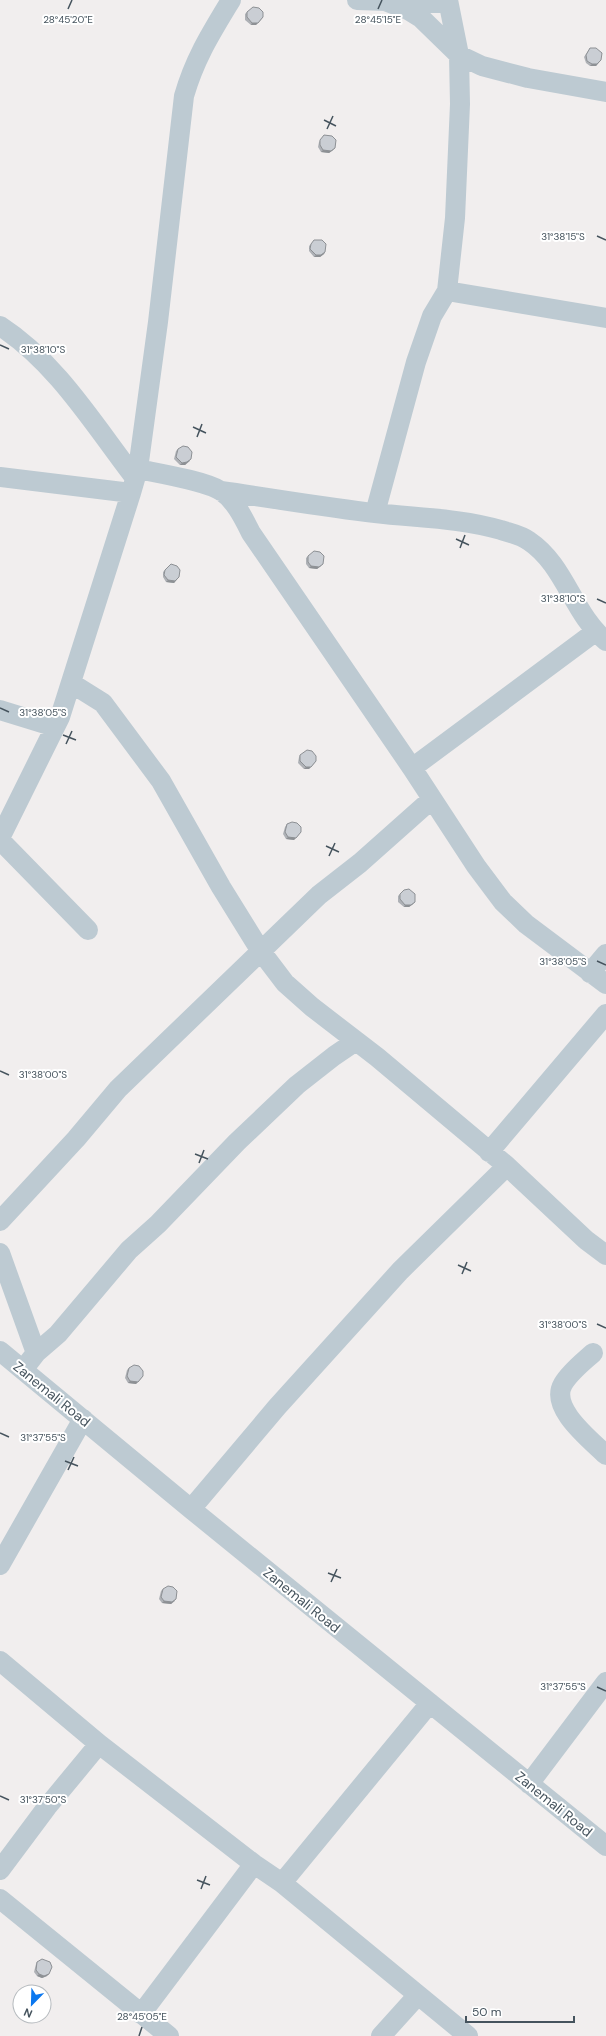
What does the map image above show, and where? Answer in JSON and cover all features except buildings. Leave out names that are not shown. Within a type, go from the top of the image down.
[{"type":"street","points":[[88,930],[0,839],[55,728],[71,683],[135,480],[158,322],[184,96],[200,52],[232,0]]},
{"type":"street","points":[[357,0],[448,2],[459,55],[460,104],[455,218],[447,291],[432,316],[416,362],[375,513]]},
{"type":"street","points":[[385,1],[408,10],[420,18],[459,55],[482,66],[528,78],[606,92]]},
{"type":"street","points":[[447,291],[606,318]]},
{"type":"street","points":[[0,326],[29,349],[82,406],[135,480]]},
{"type":"street","points":[[0,477],[198,483],[221,491],[375,513],[465,521],[504,531],[528,540],[542,552],[550,562],[579,610],[601,637],[412,768]]},
{"type":"street","points":[[221,491],[241,513],[251,533],[412,768],[476,866],[502,902],[526,924],[598,979],[606,954]]},
{"type":"street","points":[[71,683],[103,703],[161,781],[221,887],[260,950],[285,982],[312,1007],[356,1041],[507,1166],[586,1240],[606,1255]]},
{"type":"street","points":[[0,710],[55,728]]},
{"type":"street","points":[[0,1221],[76,1139],[118,1089],[260,950],[319,895],[360,862],[432,799]]},
{"type":"street","points":[[489,1152],[606,1014]]},
{"type":"street","points":[[23,1370],[36,1353],[58,1334],[129,1250],[158,1224],[237,1142],[297,1085],[356,1041]]},
{"type":"street","points":[[191,1509],[277,1407],[400,1271],[507,1166]]},
{"type":"street","points":[[0,1253],[36,1353]]},
{"type":"street","name":"Zanemali Road","points":[[0,1351],[191,1509],[606,1846]]},
{"type":"street","points":[[593,1353],[562,1384],[559,1394],[560,1401],[570,1419],[606,1455]]},
{"type":"street","points":[[0,1565],[84,1419]]},
{"type":"street","points":[[0,1661],[99,1744],[254,1864],[282,1883],[468,2036]]},
{"type":"street","points":[[529,1784],[606,1682]]},
{"type":"street","points":[[282,1883],[430,1703]]},
{"type":"street","points":[[0,1870],[47,1807],[99,1744]]},
{"type":"street","points":[[141,2014],[254,1864]]},
{"type":"street","points":[[0,1899],[169,2036]]},
{"type":"street","points":[[381,2036],[418,1995]]}]
